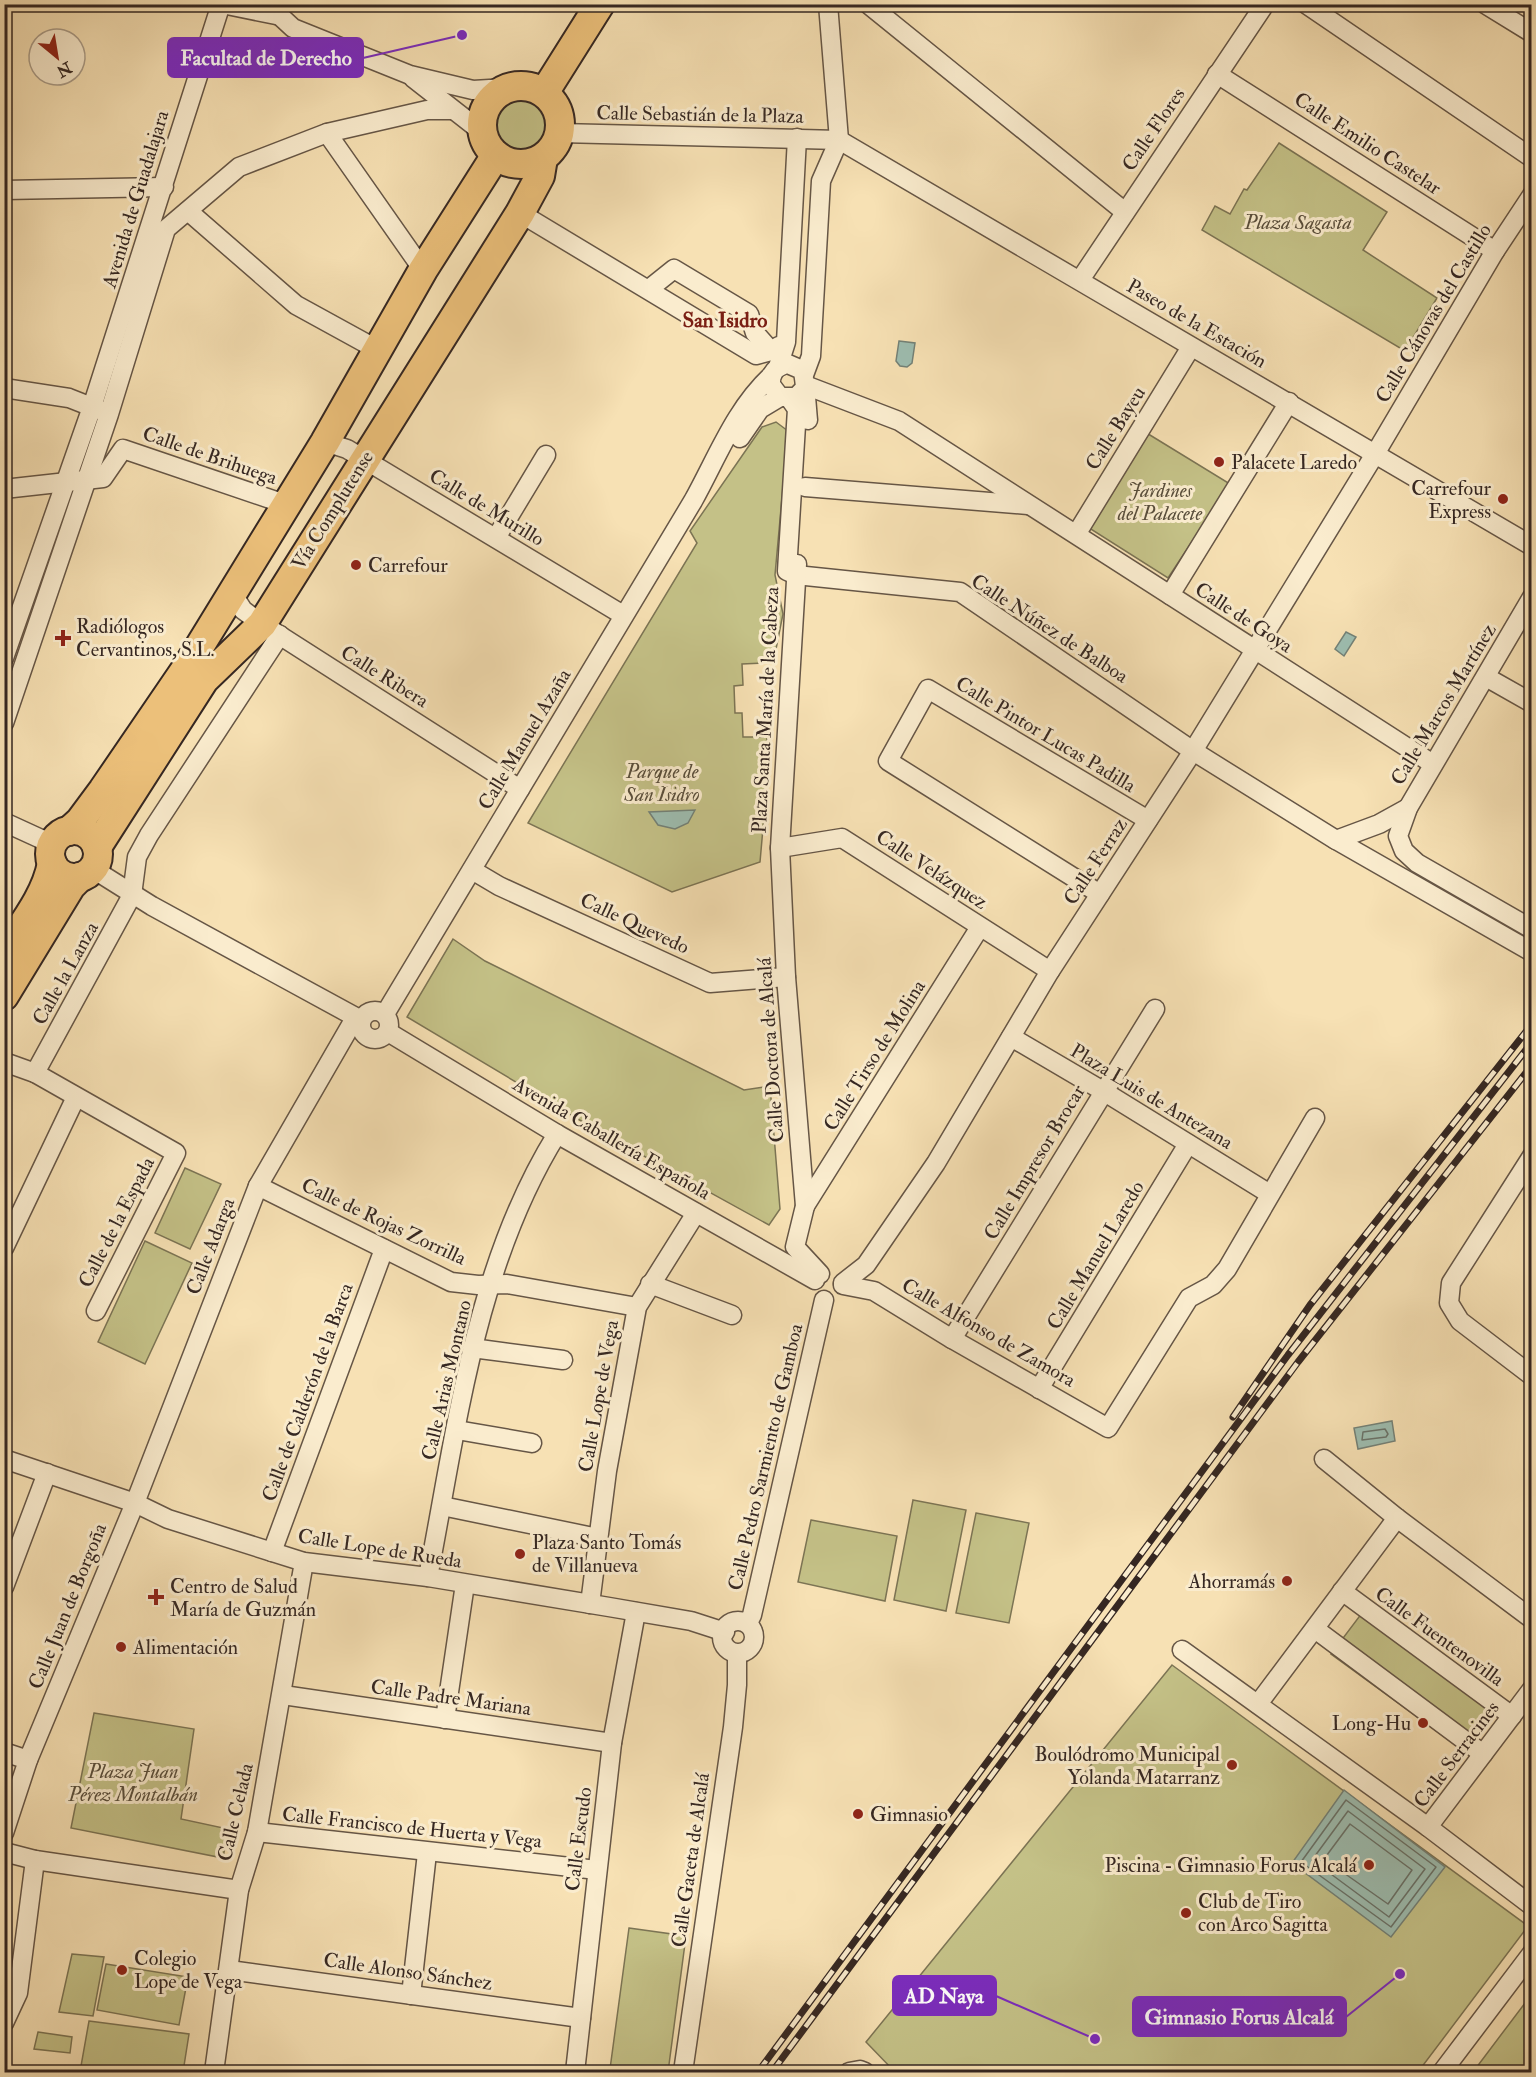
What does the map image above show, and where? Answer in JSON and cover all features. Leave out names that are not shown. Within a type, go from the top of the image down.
[{"type":"main road","points":[[544,93],[600,4]]},
{"type":"main road","points":[[533,87],[544,93],[554,102],[559,113],[560,133],[552,149],[543,158],[531,163],[519,164],[489,143],[482,119],[495,95],[506,88],[533,87]]},
{"type":"main road","points":[[4,953],[36,904],[49,877],[58,846],[103,790],[185,670],[325,442],[423,270],[489,143]]},
{"type":"main road","name":"Vía Complutense","points":[[4,996],[71,886],[90,864],[204,680],[271,630],[364,459],[520,213],[540,176],[543,158]]},
{"type":"main road","points":[[76,830],[89,835],[90,864],[66,877],[58,846],[76,830]]},
{"type":"street","points":[[221,4],[272,10],[293,28],[410,75],[473,90],[506,88]]},
{"type":"street","name":"Avenida de Guadalajara","points":[[4,658],[64,481],[92,407],[221,4]]},
{"type":"street","points":[[796,575],[788,571],[798,410],[797,389],[811,356],[821,181],[839,140],[828,4]]},
{"type":"street","points":[[868,4],[1125,212]]},
{"type":"street","name":"Calle Flores","points":[[1080,280],[1265,4]]},
{"type":"street","points":[[1306,4],[1532,158]]},
{"type":"street","points":[[1490,6],[1532,33]]},
{"type":"street","name":"Calle Emilio Castelar","points":[[1217,74],[1495,251]]},
{"type":"street","points":[[410,75],[489,143]]},
{"type":"street","points":[[378,350],[296,305],[188,211],[239,167],[327,133],[427,110],[453,110]]},
{"type":"street","points":[[327,133],[423,270]]},
{"type":"street","name":"Calle Sebastián de la Plaza","points":[[560,133],[839,140]]},
{"type":"street","points":[[797,138],[777,358],[771,385],[797,389]]},
{"type":"street","name":"Paseo de la Estación","points":[[839,140],[1375,454],[1530,541]]},
{"type":"street","points":[[4,190],[164,187]]},
{"type":"street","name":"Calle Cánovas del Castillo","points":[[1375,454],[1495,251],[1532,195]]},
{"type":"street","name":"Avenida de Guadalajara","points":[[4,723],[109,414],[166,229],[188,211]]},
{"type":"street","points":[[520,213],[756,355],[777,358]]},
{"type":"street","points":[[650,290],[674,269],[749,314],[755,333],[777,358]]},
{"type":"street","name":"Calle Bayeu","points":[[1077,533],[1191,347]]},
{"type":"street","name":"Calle de Goya","points":[[777,358],[793,364],[797,389],[898,421],[1077,533],[1433,764]]},
{"type":"street","name":"Calle Manuel Azaña","points":[[385,1014],[701,486],[723,442],[777,358]]},
{"type":"street","points":[[4,388],[69,398],[109,414]]},
{"type":"street","name":"Calle Manuel Azaña","points":[[701,486],[722,464],[760,410],[797,389]]},
{"type":"street","name":"Plaza Santa María de la Cabeza","points":[[780,848],[796,575],[805,487],[808,424],[797,389]]},
{"type":"street","points":[[1170,595],[1289,402]]},
{"type":"street","points":[[760,410],[779,411],[797,425]]},
{"type":"street","name":"Calle de Murillo","points":[[325,442],[347,449],[623,615]]},
{"type":"street","name":"Calle de Brihuega","points":[[4,489],[103,478],[123,449],[285,504]]},
{"type":"street","name":"Calle Ferraz","points":[[843,1284],[866,1265],[892,1229],[1050,971],[1193,751],[1253,649],[1375,454]]},
{"type":"street","points":[[496,538],[546,455]]},
{"type":"street","name":"Calle de Goya","points":[[805,487],[1032,506]]},
{"type":"street","name":"Calle Núñez de Balboa","points":[[796,575],[960,592],[1193,751],[1336,840],[1532,952]]},
{"type":"street","name":"Calle Ribera","points":[[232,593],[243,610],[271,630],[520,789]]},
{"type":"street","name":"Calle Marcos Martínez","points":[[1532,597],[1408,808],[1398,836],[1404,850],[1417,863],[1532,928]]},
{"type":"street","name":"Vía Complutense","points":[[132,895],[135,863],[149,835],[271,630]]},
{"type":"street","points":[[1486,677],[1532,703]]},
{"type":"street","name":"Calle Pintor Lucas Padilla","points":[[1100,894],[888,760],[928,689],[1148,820]]},
{"type":"street","points":[[1336,840],[1379,824],[1408,808]]},
{"type":"street","points":[[4,822],[58,846]]},
{"type":"street","name":"Calle Velázquez","points":[[780,848],[842,838],[1050,971]]},
{"type":"street","name":"Calle Doctora de Alcalá","points":[[780,848],[786,977],[805,1206],[795,1246],[817,1277]]},
{"type":"street","points":[[90,864],[132,895],[358,1019],[369,1038],[376,1039],[388,1032],[389,1019],[385,1014],[376,1010],[367,1012],[358,1019]]},
{"type":"street","name":"Calle Quevedo","points":[[472,870],[499,886],[710,983],[786,977]]},
{"type":"street","name":"Calle la Lanza","points":[[35,1073],[132,895]]},
{"type":"street","name":"Calle Tirso de Molina","points":[[805,1206],[980,927]]},
{"type":"street","name":"Calle Impresor Brocar","points":[[952,1339],[1155,1009]]},
{"type":"street","name":"Calle Adarga","points":[[135,1503],[258,1186],[358,1019]]},
{"type":"street","name":"Avenida Caballería Española","points":[[388,1032],[557,1134],[696,1213],[817,1277]]},
{"type":"street","name":"Plaza Luis de Antezana","points":[[1011,1037],[1270,1194]]},
{"type":"street","points":[[4,1248],[76,1097],[35,1073],[7,1063]]},
{"type":"street","name":"Calle de la Espada","points":[[76,1097],[176,1153],[96,1311]]},
{"type":"street","points":[[1270,1194],[1315,1118]]},
{"type":"street","name":"Calle Arias Montano","points":[[428,1577],[472,1348],[491,1284],[534,1170],[557,1134]]},
{"type":"street","name":"Calle Manuel Laredo","points":[[1039,1389],[1188,1143]]},
{"type":"street","points":[[1532,1156],[1451,1283],[1449,1303],[1460,1321],[1532,1376]]},
{"type":"street","name":"Calle de Rojas Zorrilla","points":[[258,1186],[451,1282],[507,1284],[637,1307]]},
{"type":"street","name":"Calle Alfonso de Zamora","points":[[843,1284],[874,1291],[952,1339],[1108,1428],[1188,1298],[1213,1285],[1227,1269],[1270,1194]]},
{"type":"street","name":"Calle Lope de Vega","points":[[590,1604],[598,1538],[637,1307],[696,1213]]},
{"type":"street","name":"Calle de Calderón de la Barca","points":[[272,1552],[384,1249]]},
{"type":"street","points":[[832,1271],[839,1276],[843,1284],[841,1293],[836,1299],[824,1300],[814,1290],[817,1277],[832,1271]]},
{"type":"street","points":[[650,1284],[732,1315]]},
{"type":"street","name":"Calle Pedro Sarmiento de Gamboa","points":[[748,1623],[752,1615],[824,1300]]},
{"type":"street","points":[[472,1348],[563,1360]]},
{"type":"street","points":[[457,1430],[532,1443]]},
{"type":"street","name":"Calle Lope de Rueda","points":[[4,1459],[135,1503],[168,1519],[304,1562],[428,1577],[691,1621],[725,1632]]},
{"type":"street","points":[[1324,1459],[1396,1518],[1532,1619]]},
{"type":"street","points":[[4,1587],[47,1473]]},
{"type":"street","name":"Calle Juan de Borgoña","points":[[4,1833],[28,1760],[135,1503]]},
{"type":"street","points":[[442,1506],[598,1538]]},
{"type":"street","name":"Calle Fuentenovilla","points":[[1258,1704],[1396,1518]]},
{"type":"street","name":"Calle Celada","points":[[214,2073],[239,1890],[257,1832],[283,1695],[304,1562]]},
{"type":"street","points":[[445,1719],[465,1584]]},
{"type":"street","name":"Calle Fuentenovilla","points":[[1342,1591],[1512,1716]]},
{"type":"street","name":"Calle Escudo","points":[[575,2073],[612,1743],[636,1612]]},
{"type":"street","points":[[735,1622],[748,1623],[754,1633],[754,1640],[744,1652],[737,1654],[723,1646],[725,1632],[735,1622]]},
{"type":"street","points":[[1315,1629],[1483,1754]]},
{"type":"street","points":[[1182,1650],[1428,1827]]},
{"type":"street","name":"Calle Gaceta de Alcalá","points":[[683,2073],[733,1727],[737,1654]]},
{"type":"street","name":"Calle Serracines","points":[[1532,1689],[1428,1827],[1532,1906]]},
{"type":"street","name":"Calle Padre Mariana","points":[[283,1695],[612,1743]]},
{"type":"street","points":[[4,1752],[28,1760]]},
{"type":"street","name":"Calle Francisco de Huerta y Vega","points":[[257,1832],[597,1870]]},
{"type":"street","points":[[4,1852],[35,1860],[239,1890]]},
{"type":"street","points":[[411,1995],[427,1852]]},
{"type":"street","points":[[4,2024],[18,1993],[35,1860]]},
{"type":"street","points":[[1442,2073],[1532,1953]]},
{"type":"street","name":"Calle Alonso Sánchez","points":[[229,1970],[581,2018]]},
{"type":"street","points":[[849,2073],[860,2070],[865,2073]]},
{"type":"green space","points":[[514,98],[524,98],[538,106],[544,115],[546,125],[544,135],[538,144],[524,152],[514,152],[497,140],[492,130],[492,120],[504,103]]},
{"type":"green space","name":"Plaza Sagasta","points":[[1279,143],[1387,212],[1363,250],[1437,298],[1405,351],[1202,230],[1215,206],[1230,214],[1244,189],[1247,190]]},
{"type":"green space","name":"Parque de San Isidro","points":[[776,422],[788,431],[775,575],[783,614],[775,654],[765,663],[742,664],[743,685],[734,686],[735,713],[742,713],[743,737],[767,737],[767,783],[760,862],[672,892],[528,823],[697,543],[690,531],[762,427]]},
{"type":"green space","name":"Jardines del Palacete","points":[[1145,432],[1230,484],[1168,578],[1086,526]]},
{"type":"green space","points":[[453,939],[485,961],[744,1090],[770,1086],[780,1209],[769,1225],[593,1128],[407,1017]]},
{"type":"green space","points":[[185,1168],[221,1184],[190,1249],[155,1233]]},
{"type":"green space","points":[[145,1241],[192,1263],[145,1364],[98,1342]]},
{"type":"green space","points":[[913,1500],[966,1510],[946,1611],[894,1600]]},
{"type":"green space","points":[[976,1513],[1029,1523],[1009,1623],[956,1613]]},
{"type":"green space","points":[[811,1520],[897,1536],[885,1601],[798,1582]]},
{"type":"green space","points":[[1368,1605],[1499,1701],[1464,1751],[1331,1654]]},
{"type":"green space","points":[[1172,1665],[1528,1926],[1418,2072],[895,2072],[866,2042]]},
{"type":"green space","name":"Plaza Juan Pérez Montalbán","points":[[94,1713],[194,1729],[181,1819],[228,1829],[223,1858],[71,1828]]},
{"type":"green space","points":[[629,1928],[686,1936],[668,2072],[610,2069]]},
{"type":"green space","points":[[72,1954],[104,1957],[93,2016],[59,2012]]},
{"type":"green space","points":[[106,1964],[188,1977],[179,2025],[97,2010]]},
{"type":"green space","points":[[1531,1995],[1531,2072],[1473,2072]]},
{"type":"green space","points":[[89,2021],[189,2034],[183,2072],[127,2072],[81,2066]]},
{"type":"green space","points":[[38,2032],[72,2037],[70,2053],[34,2049]]},
{"type":"water","points":[[899,341],[915,343],[912,363],[907,367],[900,366],[896,361]]},
{"type":"water","points":[[1346,632],[1356,637],[1344,656],[1335,649]]},
{"type":"water","points":[[695,810],[688,823],[675,829],[658,825],[649,812]]},
{"type":"water","points":[[1392,1421],[1395,1441],[1358,1449],[1354,1428]]},
{"type":"water","name":"Piscina - Gimnasio Forus Alcalá","points":[[1344,1790],[1445,1867],[1391,1937],[1292,1863]]},
{"type":"railway","points":[[1233,1417],[1310,1305],[1532,1024]]},
{"type":"railway","points":[[758,2072],[1288,1355],[1532,1042]]},
{"type":"railway","points":[[772,2072],[1298,1362],[1532,1065]]},
{"type":"place","name":"Facultad de Derecho","points":[[462,35]]},
{"type":"place","name":"Palacete Laredo","points":[[1219,462]]},
{"type":"place","name":"Carrefour Express","points":[[1503,499]]},
{"type":"place","name":"Carrefour","points":[[356,565]]},
{"type":"place","name":"Radiólogos Cervantinos, S.L.","points":[[63,638]]},
{"type":"place","name":"Plaza Santo Tomás de Villanueva","points":[[520,1554]]},
{"type":"place","name":"Ahorramás","points":[[1287,1581]]},
{"type":"place","name":"Centro de Salud María de Guzmán","points":[[156,1597]]},
{"type":"place","name":"Alimentación","points":[[121,1647]]},
{"type":"place","name":"Long-Hu","points":[[1423,1723]]},
{"type":"place","name":"Boulódromo Municipal Yolanda Matarranz","points":[[1232,1765]]},
{"type":"place","name":"Gimnasio","points":[[858,1814]]},
{"type":"place","name":"Piscina - Gimnasio Forus Alcalá","points":[[1369,1865]]},
{"type":"place","name":"Club de Tiro con Arco Sagitta","points":[[1186,1913]]},
{"type":"place","name":"Colegio Lope de Vega","points":[[122,1970]]},
{"type":"place","name":"Gimnasio Forus Alcalá","points":[[1400,1974]]},
{"type":"place","name":"AD Naya","points":[[1095,2039]]},
{"type":"district","name":"San Isidro","points":[[725,320]]}]
